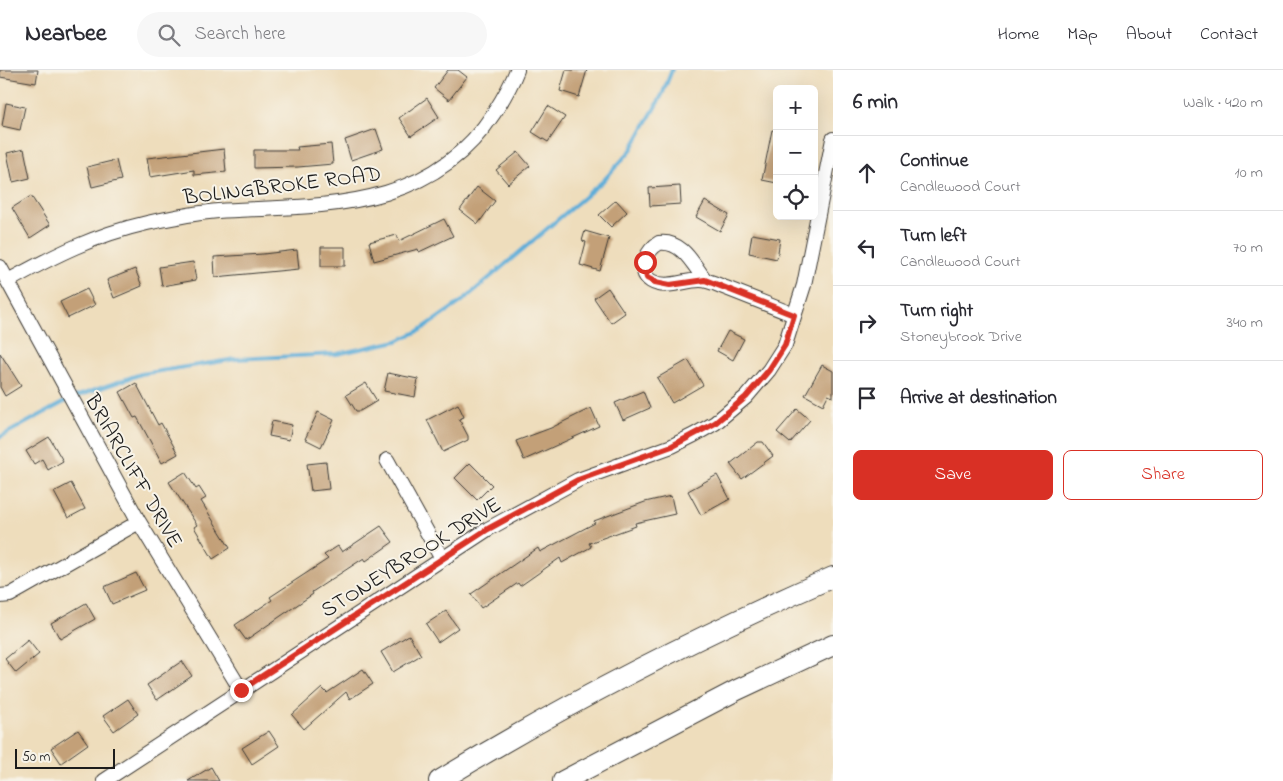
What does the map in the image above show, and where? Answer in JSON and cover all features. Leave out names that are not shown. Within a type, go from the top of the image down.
[{"type":"highway","points":[[439,781],[535,725],[622,678],[710,634],[833,577]]},
{"type":"highway","points":[[563,781],[737,690],[833,645]]},
{"type":"street","name":"BOLINGBROKE ROAD","points":[[8,281],[56,254],[92,238],[148,223],[216,212],[286,209],[370,198],[393,192],[412,184],[447,164],[468,146],[485,127],[511,86],[517,70]]},
{"type":"street","name":"STONEYBROOK DRIVE","points":[[104,781],[488,529],[578,480],[672,446],[715,423],[746,397],[769,370],[785,345],[804,284],[833,139]]},
{"type":"street","name":"BRIARCLIFF DRIVE","points":[[0,267],[139,522],[241,690]]},
{"type":"street","points":[[705,280],[794,315]]},
{"type":"street","points":[[387,460],[442,559]]},
{"type":"street","points":[[0,609],[5,596],[139,522]]},
{"type":"building","points":[[0,70],[38,70],[36,83],[0,77]]},
{"type":"building","points":[[448,70],[458,70],[467,77],[449,100],[434,88]]},
{"type":"building","points":[[566,70],[587,70],[579,97],[560,91]]},
{"type":"building","points":[[427,98],[439,117],[411,136],[399,118]]},
{"type":"building","points":[[6,103],[25,107],[20,130],[2,126]]},
{"type":"building","points":[[548,106],[565,117],[548,142],[532,132]]},
{"type":"building","points":[[376,129],[383,149],[351,160],[345,140]]},
{"type":"building","points":[[772,130],[773,130],[773,182],[762,180]]},
{"type":"building","points":[[331,144],[333,164],[254,168],[254,150],[298,150],[297,147]]},
{"type":"building","points":[[24,149],[30,178],[13,182],[7,153]]},
{"type":"building","points":[[224,149],[226,172],[194,175],[194,170],[150,177],[147,158]]},
{"type":"building","points":[[518,152],[530,166],[508,184],[496,170]]},
{"type":"building","points":[[116,160],[121,180],[92,187],[87,167]]},
{"type":"building","points":[[680,186],[681,204],[650,206],[649,188]]},
{"type":"building","points":[[477,187],[495,201],[478,224],[460,210]]},
{"type":"building","points":[[31,196],[50,225],[30,238],[12,208]]},
{"type":"building","points":[[616,200],[627,212],[611,227],[599,215]]},
{"type":"building","points":[[705,201],[729,215],[720,231],[696,217]]},
{"type":"building","points":[[444,219],[453,236],[419,252],[418,249],[374,261],[369,242],[397,235],[399,241]]},
{"type":"building","points":[[585,231],[609,238],[600,271],[580,265],[586,242],[582,241]]},
{"type":"building","points":[[752,234],[780,239],[777,259],[749,253]]},
{"type":"building","points":[[321,247],[345,247],[345,266],[321,266]]},
{"type":"building","points":[[297,250],[299,269],[215,277],[214,257]]},
{"type":"building","points":[[193,262],[196,280],[162,286],[159,267]]},
{"type":"building","points":[[135,269],[142,286],[114,298],[107,280]]},
{"type":"building","points":[[608,288],[625,313],[611,323],[594,298]]},
{"type":"building","points":[[87,289],[95,305],[68,318],[60,302]]},
{"type":"building","points":[[728,331],[744,339],[733,360],[717,351]]},
{"type":"building","points":[[0,353],[21,386],[5,396],[0,387]]},
{"type":"building","points":[[688,360],[703,385],[672,403],[657,378]]},
{"type":"building","points":[[822,365],[833,371],[833,397],[828,395],[823,405],[805,395]]},
{"type":"building","points":[[388,373],[418,379],[415,397],[384,391]]},
{"type":"building","points":[[136,383],[158,425],[161,423],[178,454],[162,463],[137,417],[134,418],[120,392]]},
{"type":"building","points":[[366,383],[377,401],[360,411],[356,411],[346,395]]},
{"type":"building","points":[[643,391],[650,408],[623,420],[615,403]]},
{"type":"building","points":[[458,404],[464,417],[459,419],[468,436],[468,440],[443,452],[427,420]]},
{"type":"building","points":[[591,408],[599,426],[524,460],[516,441],[551,428]]},
{"type":"building","points":[[797,409],[810,420],[790,443],[777,432]]},
{"type":"building","points":[[318,412],[334,420],[321,447],[305,439]]},
{"type":"building","points":[[272,421],[292,425],[289,440],[269,436]]},
{"type":"building","points":[[49,437],[63,461],[48,470],[42,459],[34,464],[26,451]]},
{"type":"building","points":[[758,442],[763,442],[773,456],[742,479],[730,464]]},
{"type":"building","points":[[326,462],[329,489],[311,491],[307,464]]},
{"type":"building","points":[[470,463],[492,485],[477,500],[455,478]]},
{"type":"building","points":[[185,472],[196,489],[199,487],[206,498],[201,501],[230,548],[213,559],[194,527],[197,525],[169,482]]},
{"type":"building","points":[[717,475],[730,499],[701,515],[688,491]]},
{"type":"building","points":[[71,483],[85,509],[68,518],[54,492]]},
{"type":"building","points":[[671,496],[675,514],[635,523],[636,526],[589,543],[591,547],[562,563],[560,558],[520,586],[518,583],[481,608],[471,594],[538,548],[540,552],[595,523],[594,521],[645,502]]},
{"type":"building","points":[[381,526],[393,542],[366,561],[364,558],[312,592],[313,594],[246,640],[235,625],[272,600],[270,597],[328,559],[324,555],[338,546],[342,552]]},
{"type":"building","points":[[136,573],[145,590],[112,604],[104,587]]},
{"type":"building","points":[[86,603],[95,619],[60,639],[51,623]]},
{"type":"building","points":[[446,611],[458,628],[438,642],[426,624]]},
{"type":"building","points":[[409,635],[421,655],[393,672],[381,652]]},
{"type":"building","points":[[28,640],[39,654],[16,673],[5,659]]},
{"type":"building","points":[[182,661],[192,676],[157,700],[147,685]]},
{"type":"building","points":[[363,669],[373,684],[350,699],[346,692],[304,729],[292,715],[322,688],[327,693]]},
{"type":"building","points":[[128,699],[138,714],[114,731],[103,716]]},
{"type":"building","points":[[78,730],[88,744],[61,763],[51,748]]},
{"type":"building","points":[[269,731],[279,746],[252,764],[242,748]]},
{"type":"building","points":[[211,767],[219,781],[188,781]]},
{"type":"waterway","points":[[75,397],[141,374],[236,359],[337,354],[397,341],[419,331],[461,302],[603,181],[631,150],[662,95],[672,70]]},
{"type":"waterway","points":[[0,437],[68,400]]},
{"type":"route","points":[[241,690],[488,529],[578,480],[672,446],[694,435],[715,423],[746,397],[769,370],[785,345],[794,315],[705,280],[670,285],[651,281],[647,278],[645,272],[645,262]]}]
